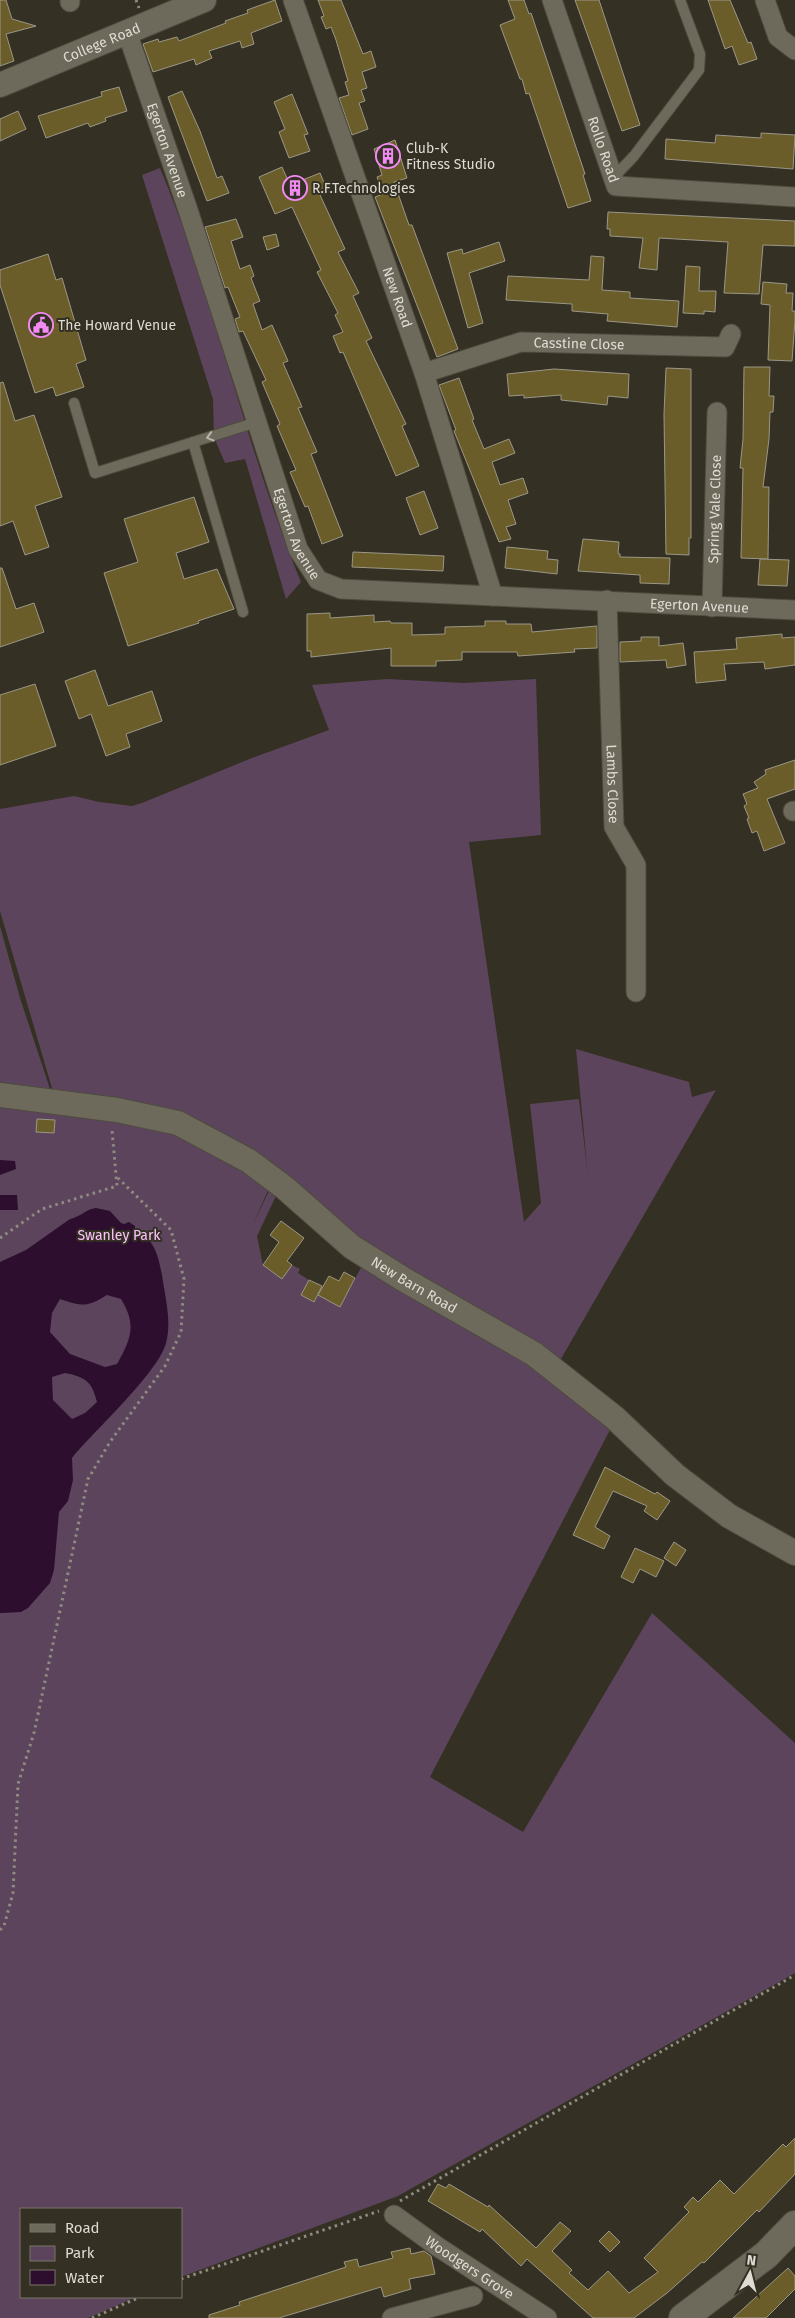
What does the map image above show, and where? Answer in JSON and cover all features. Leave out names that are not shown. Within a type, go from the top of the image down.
[{"type":"main road","points":[[683,2318],[766,2255],[795,2225]]},
{"type":"street","name":"College Road","points":[[0,85],[204,0]]},
{"type":"street","name":"New Road","points":[[293,0],[424,373],[493,596]]},
{"type":"street","name":"Rollo Road","points":[[552,0],[616,186],[795,197]]},
{"type":"street","points":[[770,2],[778,37],[795,50]]},
{"type":"street","name":"Egerton Avenue","points":[[126,32],[188,210],[298,549],[318,580],[341,589],[795,610]]},
{"type":"street","name":"Casstine Close","points":[[424,373],[521,342],[724,347],[731,334]]},
{"type":"street","name":"Spring Vale Close","points":[[712,607],[717,412]]},
{"type":"street","name":"Lambs Close","points":[[607,600],[614,827],[636,865],[636,992]]},
{"type":"street","name":"New Barn Road","points":[[0,1095],[117,1110],[178,1123],[249,1161],[352,1247],[403,1279],[534,1354],[608,1412],[675,1475],[721,1510],[795,1553]]},
{"type":"street","name":"Woodgers Grove","points":[[390,2209],[438,2247],[547,2318]]},
{"type":"street","points":[[392,2318],[473,2296]]},
{"type":"lane","points":[[613,178],[634,156],[699,70],[700,54],[680,0]]},
{"type":"lane","points":[[74,404],[95,473],[133,459],[257,422]]},
{"type":"lane","points":[[193,442],[243,612]]},
{"type":"path","points":[[136,0],[138,6]]},
{"type":"path","points":[[0,1238],[42,1209],[117,1186],[118,1178],[112,1129],[103,1127]]},
{"type":"path","points":[[0,1930],[4,1926],[13,1893],[18,1784],[34,1733],[88,1479],[110,1442],[165,1366],[181,1332],[184,1279],[171,1230],[118,1178]]},
{"type":"path","points":[[182,2278],[390,2209],[795,1975]]},
{"type":"path","points":[[92,2318],[138,2298]]},
{"type":"green space","points":[[160,168],[198,270],[263,479],[301,582],[286,599],[245,459],[225,463],[214,437],[213,399],[142,175]]},
{"type":"green space","points":[[387,679],[463,683],[536,679],[541,835],[469,842],[524,1222],[541,1203],[530,1104],[579,1099],[588,1176],[576,1049],[689,1082],[692,1097],[716,1090],[558,1364],[382,1260],[253,1157],[54,1095],[0,911],[0,809],[74,796],[99,802],[132,806],[142,803],[252,758],[329,730],[312,685]]},
{"type":"green space","points":[[0,926],[20,998],[52,1095],[0,1090]]},
{"type":"green space","name":"Swanley Park","points":[[0,1103],[145,1119],[271,1184],[252,1226],[272,1185],[276,1196],[257,1236],[263,1265],[282,1279],[292,1265],[300,1269],[298,1273],[309,1280],[301,1295],[314,1302],[318,1295],[340,1307],[363,1264],[482,1330],[614,1422],[430,1777],[523,1832],[652,1613],[795,1743],[795,1973],[398,2196],[182,2277],[182,2208],[20,2208],[20,2298],[134,2298],[88,2318],[0,2318]]},
{"type":"water","points":[[0,1160],[15,1161],[16,1169],[0,1175]]},
{"type":"water","points":[[0,1195],[17,1195],[18,1210],[0,1210]]},
{"type":"water","points":[[92,1209],[110,1211],[121,1223],[129,1222],[135,1226],[135,1235],[147,1238],[153,1246],[162,1275],[167,1309],[168,1335],[161,1355],[151,1370],[72,1458],[73,1480],[68,1501],[59,1512],[54,1570],[50,1583],[28,1608],[21,1612],[0,1613],[0,1262],[26,1250],[70,1219]],"holes":[[[107,1295],[121,1299],[129,1317],[130,1332],[126,1347],[117,1364],[105,1367],[70,1354],[50,1332],[52,1313],[60,1299],[73,1303],[89,1304]],[[65,1373],[78,1376],[87,1382],[93,1390],[97,1402],[85,1413],[72,1419],[53,1400],[52,1377]]]},
{"type":"building","points":[[0,0],[6,0],[12,19],[36,26],[6,34],[14,61],[0,66]]},
{"type":"building","points":[[275,0],[282,21],[251,33],[254,44],[242,48],[240,41],[209,51],[212,58],[196,65],[194,59],[153,72],[143,44],[158,39],[159,42],[177,37],[179,41],[226,23],[225,21],[248,13],[247,10]]},
{"type":"building","points":[[318,0],[341,0],[363,54],[371,51],[376,67],[362,72],[367,88],[361,90],[365,101],[359,103],[368,129],[352,135],[339,98],[349,95],[345,82],[348,81],[331,27],[326,29],[321,17],[324,16]]},
{"type":"building","points":[[508,0],[524,0],[529,14],[531,13],[585,174],[583,175],[591,201],[568,208],[529,93],[526,94],[522,79],[520,79],[500,25],[515,19]]},
{"type":"building","points":[[575,0],[599,0],[640,125],[622,131]]},
{"type":"building","points":[[708,0],[730,0],[748,43],[751,42],[757,59],[739,65],[732,46],[725,49]]},
{"type":"building","points":[[119,87],[127,111],[105,118],[106,121],[90,127],[88,123],[46,138],[38,116],[102,96],[101,92]]},
{"type":"building","points":[[182,91],[200,131],[217,178],[222,176],[229,193],[207,201],[168,97]]},
{"type":"building","points":[[292,94],[308,134],[304,135],[310,151],[289,158],[279,132],[285,129],[274,102]]},
{"type":"building","points":[[18,111],[26,129],[0,141],[0,119]]},
{"type":"building","points":[[761,133],[795,135],[793,169],[665,159],[666,139],[715,143],[716,135],[761,138]]},
{"type":"building","points":[[395,140],[407,178],[394,182],[458,349],[437,357],[375,197],[383,194],[377,177],[382,175],[374,149]]},
{"type":"building","points":[[282,167],[290,185],[320,173],[328,192],[320,195],[345,249],[338,252],[359,293],[353,296],[372,338],[366,341],[406,424],[402,426],[419,466],[396,476],[343,352],[340,353],[333,336],[343,332],[335,315],[338,313],[317,272],[321,270],[292,207],[275,214],[259,177]]},
{"type":"building","points":[[608,212],[795,221],[795,246],[763,245],[759,294],[724,293],[728,242],[659,238],[657,270],[639,268],[643,238],[610,236],[610,229],[607,229]]},
{"type":"building","points":[[236,219],[243,237],[231,241],[240,269],[250,265],[254,276],[251,278],[260,301],[253,304],[262,330],[272,325],[288,361],[283,363],[302,407],[298,408],[317,452],[311,454],[343,536],[322,544],[308,506],[305,507],[290,472],[296,470],[277,426],[280,424],[262,382],[266,380],[243,331],[239,332],[235,319],[240,317],[228,287],[225,288],[205,227]]},
{"type":"building","points":[[276,234],[279,246],[267,250],[263,237]]},
{"type":"building","points":[[499,242],[505,261],[469,273],[483,323],[468,328],[447,253],[462,249],[463,254]]},
{"type":"building","name":"The Howard Venue","points":[[48,254],[56,280],[62,278],[86,360],[76,364],[84,387],[56,396],[53,387],[35,393],[0,285],[0,270]]},
{"type":"building","points":[[591,256],[604,257],[602,290],[630,292],[630,298],[679,301],[677,327],[607,321],[608,314],[572,311],[572,304],[506,300],[508,276],[589,280]]},
{"type":"building","points":[[686,266],[700,267],[699,291],[716,291],[715,312],[704,311],[704,314],[683,313]]},
{"type":"building","points":[[763,282],[787,284],[786,293],[793,293],[792,311],[795,311],[795,320],[792,361],[768,360],[770,305],[761,304]]},
{"type":"building","points":[[744,367],[770,367],[769,396],[774,396],[773,412],[770,412],[769,439],[763,487],[769,487],[768,559],[741,558],[743,468],[740,468],[743,439]]},
{"type":"building","points":[[666,368],[691,369],[691,538],[689,538],[689,555],[666,554],[664,414]]},
{"type":"building","points":[[554,369],[629,374],[628,398],[608,396],[607,405],[561,400],[561,395],[524,398],[524,395],[509,396],[507,374]]},
{"type":"building","points":[[459,378],[474,419],[472,420],[484,449],[509,439],[515,453],[492,462],[500,485],[523,478],[528,493],[508,500],[516,524],[506,527],[511,539],[499,542],[454,431],[456,430],[439,385]]},
{"type":"building","points":[[3,382],[15,421],[34,415],[62,497],[35,506],[49,547],[25,555],[13,521],[0,526],[0,383]]},
{"type":"building","points":[[424,491],[438,528],[420,535],[406,498]]},
{"type":"building","points":[[194,497],[209,542],[176,553],[184,579],[217,569],[234,609],[198,621],[199,623],[128,646],[104,573],[138,562],[124,519]]},
{"type":"building","points":[[583,539],[619,542],[618,553],[620,557],[670,558],[669,584],[640,583],[640,575],[578,571]]},
{"type":"building","points":[[507,547],[548,551],[547,559],[558,560],[557,574],[505,568]]},
{"type":"building","points":[[353,552],[444,556],[443,571],[352,567]]},
{"type":"building","points":[[760,559],[789,560],[787,586],[758,585]]},
{"type":"building","points":[[0,568],[2,568],[16,609],[34,603],[44,632],[0,647]]},
{"type":"building","points":[[330,613],[330,618],[374,615],[374,622],[412,623],[412,635],[445,634],[445,627],[485,626],[485,621],[506,621],[506,624],[531,624],[532,632],[597,626],[597,648],[574,649],[575,652],[518,656],[517,652],[462,652],[462,660],[436,661],[436,666],[391,666],[391,648],[311,657],[311,651],[307,651],[307,614]]},
{"type":"building","points":[[782,634],[782,638],[795,637],[795,665],[765,669],[764,662],[724,664],[726,680],[696,683],[694,652],[737,649],[736,638]]},
{"type":"building","points":[[641,637],[659,637],[659,646],[683,643],[686,665],[667,668],[666,660],[620,662],[620,642],[641,641]]},
{"type":"building","points":[[95,670],[108,706],[152,691],[162,721],[126,734],[130,747],[106,756],[91,714],[79,719],[65,681]]},
{"type":"building","points":[[35,684],[56,746],[0,765],[0,695]]},
{"type":"building","points":[[795,760],[795,789],[767,799],[785,843],[764,851],[757,831],[752,833],[744,806],[747,804],[743,794],[758,788],[754,782],[766,774],[765,770]]},
{"type":"building","points":[[37,1119],[55,1120],[54,1133],[36,1132]]},
{"type":"building","points":[[281,1221],[304,1238],[287,1261],[292,1265],[282,1279],[263,1265],[279,1242],[270,1235]]},
{"type":"building","points":[[344,1272],[355,1278],[340,1307],[318,1295],[329,1276],[339,1281]]},
{"type":"building","points":[[309,1280],[322,1286],[314,1302],[301,1295]]},
{"type":"building","points":[[605,1467],[655,1494],[657,1492],[670,1501],[657,1520],[644,1511],[647,1506],[613,1491],[595,1527],[610,1536],[604,1549],[573,1535]]},
{"type":"building","points":[[674,1542],[686,1550],[676,1566],[664,1558]]},
{"type":"building","points":[[635,1548],[664,1561],[656,1577],[640,1569],[633,1583],[621,1577]]},
{"type":"building","points":[[795,2138],[795,2174],[759,2212],[757,2210],[704,2263],[702,2262],[667,2293],[634,2318],[593,2318],[527,2259],[521,2266],[482,2229],[480,2232],[428,2201],[438,2184],[446,2188],[449,2184],[488,2207],[489,2205],[536,2248],[560,2222],[571,2231],[552,2251],[572,2270],[569,2273],[588,2290],[608,2271],[629,2293],[658,2272],[644,2258],[689,2212],[684,2207],[693,2197],[698,2202],[720,2180],[734,2194],[783,2144],[786,2147]]},
{"type":"building","points":[[609,2231],[620,2242],[610,2252],[599,2241]]},
{"type":"building","points":[[410,2248],[411,2254],[424,2251],[431,2256],[435,2274],[409,2279],[411,2289],[384,2297],[381,2287],[279,2318],[209,2318],[209,2315],[240,2305],[239,2302],[346,2267],[344,2262],[357,2259],[359,2267],[393,2258],[391,2252]]},
{"type":"building","points":[[788,2268],[795,2276],[795,2289],[766,2318],[733,2318]]},
{"type":"place","name":"Club-K Fitness Studio","points":[[388,156]]},
{"type":"place","name":"R.F.Technologies","points":[[295,188]]},
{"type":"place","name":"The Howard Venue","points":[[41,325]]}]
